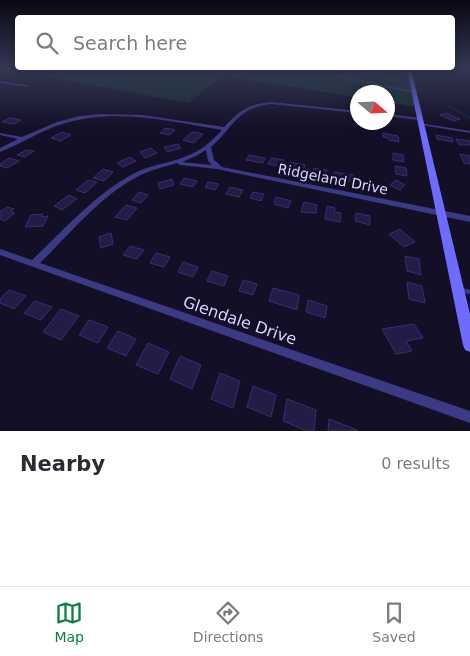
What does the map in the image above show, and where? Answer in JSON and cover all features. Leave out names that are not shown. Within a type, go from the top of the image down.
[{"type":"main road","points":[[413,92],[470,345]]},
{"type":"street","name":"Ridgeland Drive","points":[[33,264],[118,187],[146,170],[185,159],[208,146],[245,108],[262,103],[350,111]]},
{"type":"street","points":[[0,150],[59,123],[83,118],[122,114],[225,129]]},
{"type":"street","points":[[395,116],[470,132]]},
{"type":"street","points":[[0,134],[22,139]]},
{"type":"street","points":[[208,146],[211,162],[220,168]]},
{"type":"street","name":"Ridgeland Drive","points":[[174,162],[220,168],[265,179],[470,219]]},
{"type":"street","name":"Glendale Drive","points":[[0,252],[470,417]]},
{"type":"lane","points":[[395,89],[413,92]]},
{"type":"lane","points":[[458,290],[470,292]]},
{"type":"green space","points":[[114,89],[206,89],[189,103]]},
{"type":"green space","points":[[306,89],[350,89],[350,96]]},
{"type":"green space","points":[[395,89],[413,89],[417,107],[395,103]]},
{"type":"building","points":[[446,113],[460,119],[454,121],[440,115]]},
{"type":"building","points":[[9,118],[21,120],[14,124],[2,122]]},
{"type":"building","points":[[165,128],[175,130],[170,135],[160,133]]},
{"type":"building","points":[[62,132],[71,135],[60,141],[51,138]]},
{"type":"building","points":[[191,133],[203,134],[194,143],[183,140]]},
{"type":"building","points":[[383,133],[398,136],[399,142],[383,137]]},
{"type":"building","points":[[436,135],[452,138],[453,142],[437,139]]},
{"type":"building","points":[[456,139],[470,141],[470,145],[459,145]]},
{"type":"building","points":[[178,144],[181,148],[167,152],[164,147]]},
{"type":"building","points":[[151,148],[157,153],[145,158],[140,152]]},
{"type":"building","points":[[26,150],[34,151],[25,157],[17,155]]},
{"type":"building","points":[[393,153],[403,155],[404,162],[393,160]]},
{"type":"building","points":[[460,154],[470,156],[470,164],[464,163]]},
{"type":"building","points":[[249,155],[265,158],[263,163],[246,160]]},
{"type":"building","points":[[130,157],[136,161],[123,167],[117,163]]},
{"type":"building","points":[[9,158],[19,161],[7,168],[0,166],[0,164]]},
{"type":"building","points":[[271,158],[284,160],[281,167],[268,164]]},
{"type":"building","points":[[289,162],[305,165],[303,171],[287,168]]},
{"type":"building","points":[[395,166],[406,168],[407,176],[396,174]]},
{"type":"building","points":[[314,168],[327,170],[326,176],[313,173]]},
{"type":"building","points":[[103,169],[113,172],[104,181],[93,178]]},
{"type":"building","points":[[334,172],[353,175],[353,182],[333,178]]},
{"type":"building","points":[[184,178],[197,181],[193,187],[180,184]]},
{"type":"building","points":[[172,179],[174,185],[160,189],[158,183]]},
{"type":"building","points":[[88,180],[97,182],[85,193],[76,190]]},
{"type":"building","points":[[396,180],[405,185],[400,190],[390,185]]},
{"type":"building","points":[[208,182],[219,184],[215,190],[205,187]]},
{"type":"building","points":[[230,187],[243,190],[239,197],[226,194]]},
{"type":"building","points":[[139,192],[148,195],[141,203],[132,200]]},
{"type":"building","points":[[253,192],[264,194],[261,201],[250,198]]},
{"type":"building","points":[[69,195],[77,199],[62,210],[54,206]]},
{"type":"building","points":[[276,197],[291,201],[288,208],[274,204]]},
{"type":"building","points":[[304,202],[317,205],[316,213],[301,212]]},
{"type":"building","points":[[126,205],[137,208],[127,220],[115,217]]},
{"type":"building","points":[[327,206],[335,208],[334,212],[341,213],[340,222],[325,219]]},
{"type":"building","points":[[7,207],[14,209],[10,212],[15,213],[5,221],[0,219],[0,212]]},
{"type":"building","points":[[356,213],[370,216],[370,225],[355,221]]},
{"type":"building","points":[[43,214],[41,217],[48,216],[43,226],[25,227],[31,215]]},
{"type":"building","points":[[400,229],[415,242],[404,247],[389,234]]},
{"type":"building","points":[[111,233],[113,244],[101,248],[99,237]]},
{"type":"building","points":[[130,246],[144,250],[137,259],[123,255]]},
{"type":"building","points":[[156,253],[170,257],[164,267],[150,263]]},
{"type":"building","points":[[405,256],[419,259],[421,275],[407,271]]},
{"type":"building","points":[[183,262],[198,267],[193,277],[178,272]]},
{"type":"building","points":[[212,271],[228,276],[224,286],[207,281]]},
{"type":"building","points":[[243,280],[257,284],[253,295],[239,291]]},
{"type":"building","points":[[407,282],[422,286],[425,303],[409,299]]},
{"type":"building","points":[[273,288],[299,295],[297,310],[269,301]]},
{"type":"building","points":[[9,290],[26,296],[14,309],[0,303],[0,299]]},
{"type":"building","points":[[308,300],[327,306],[325,318],[306,312]]},
{"type":"building","points":[[35,301],[52,307],[41,320],[24,313]]},
{"type":"building","points":[[61,309],[79,316],[61,340],[43,332]]},
{"type":"building","points":[[89,320],[108,327],[98,343],[79,335]]},
{"type":"building","points":[[414,324],[423,338],[406,341],[412,351],[396,354],[382,329]]},
{"type":"building","points":[[118,331],[136,339],[126,356],[107,348]]},
{"type":"building","points":[[148,343],[169,352],[158,374],[136,365]]},
{"type":"building","points":[[180,356],[201,365],[192,389],[170,379]]},
{"type":"building","points":[[220,373],[240,381],[233,408],[211,399]]},
{"type":"building","points":[[253,386],[276,395],[271,417],[247,407]]},
{"type":"building","points":[[287,399],[316,410],[314,431],[307,431],[283,421]]},
{"type":"building","points":[[329,419],[357,430],[357,431],[328,431]]},
{"type":"waterway","points":[[417,89],[440,94],[447,105],[453,108]]},
{"type":"waterway","points":[[453,108],[470,118]]}]
